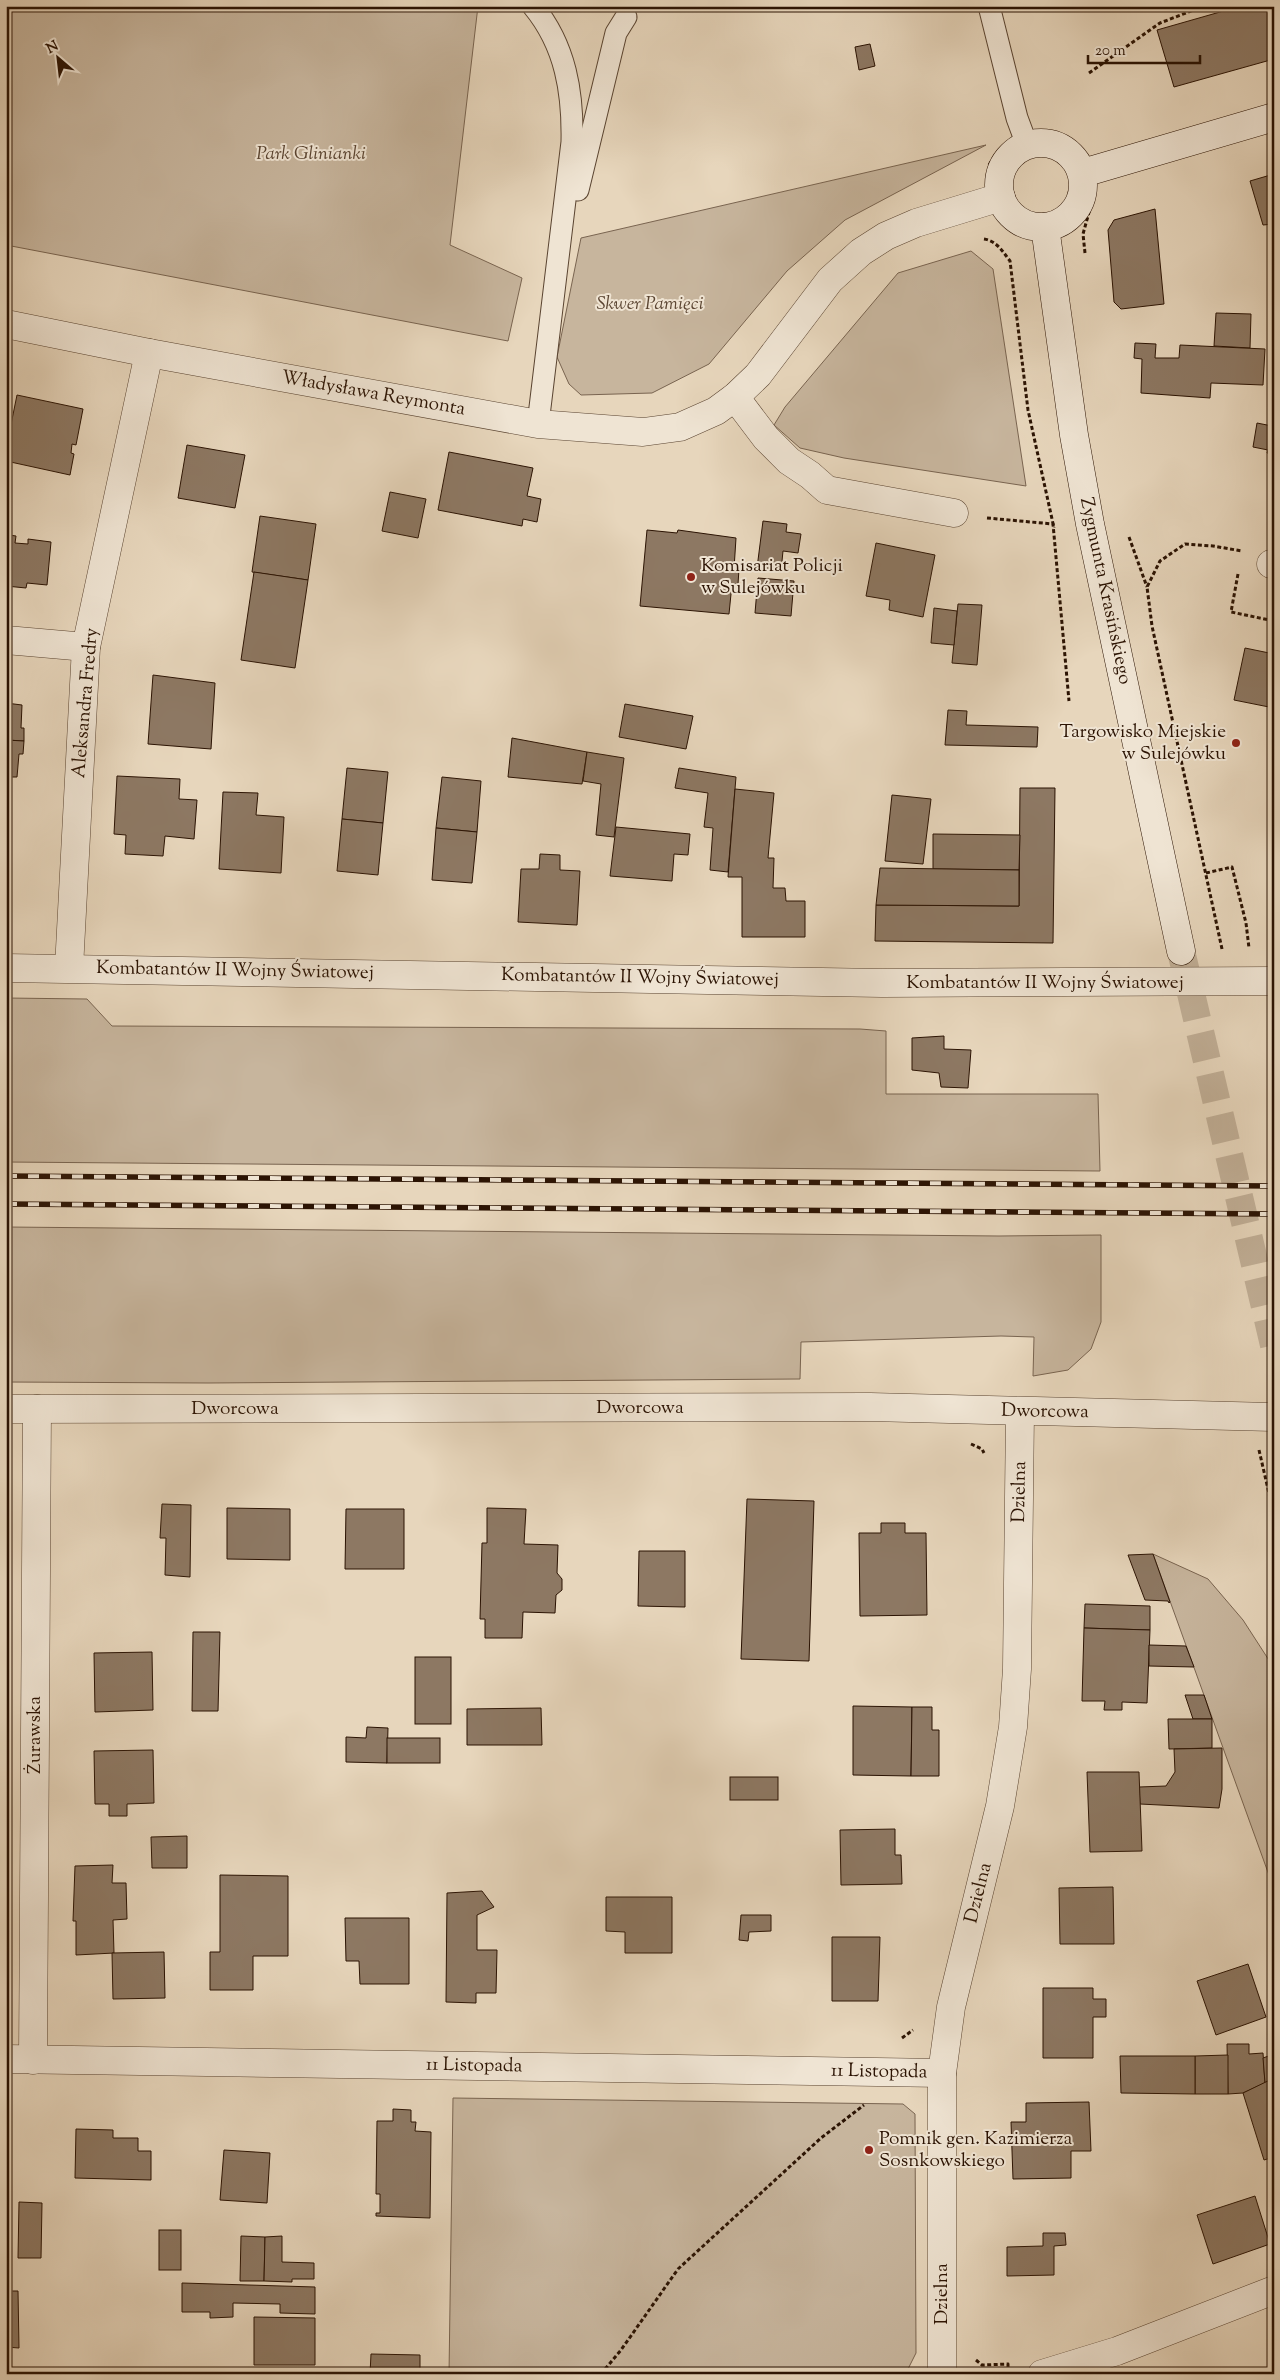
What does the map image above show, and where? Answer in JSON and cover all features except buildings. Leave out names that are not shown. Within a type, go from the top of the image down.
[{"type":"street","points":[[1088,185],[1072,156],[1054,144],[1041,142],[1025,142],[1015,151],[1006,161],[1001,172],[999,185],[1001,197],[1010,213],[1017,220],[1033,226],[1045,227],[1057,224],[1077,209],[1084,185],[1088,185],[1274,117]]},
{"type":"street","name":"Władysława Reymonta","points":[[6,324],[149,353],[538,424],[643,432],[680,427],[716,411],[735,397],[758,375],[830,280],[861,252],[886,236],[916,223],[965,210],[1001,197]]},
{"type":"street","name":"Zygmunta Krasińskiego","points":[[1045,227],[1074,435],[1090,524],[1181,952]]},
{"type":"street","name":"Aleksandra Fredry","points":[[69,968],[86,647],[149,353]]},
{"type":"street","points":[[735,397],[766,438],[789,461],[810,475],[827,490],[954,513]]},
{"type":"street","points":[[6,640],[86,647]]},
{"type":"street","name":"Kombatantów II Wojny Światowej","points":[[6,968],[891,983],[1274,981]]},
{"type":"street","name":"Dworcowa","points":[[6,1409],[870,1407],[1274,1417]]},
{"type":"street","name":"Żurawska","points":[[19,2060],[37,1409]]},
{"type":"street","name":"Dzielna","points":[[942,2374],[942,2073],[951,2007],[1000,1806],[1012,1728],[1017,1669],[1020,1412]]},
{"type":"street","name":"11 Listopada","points":[[19,2060],[942,2073]]},
{"type":"street","points":[[1042,2374],[1117,2352],[1274,2290]]},
{"type":"lane","points":[[533,6],[547,25],[559,50],[569,82],[572,108],[572,142],[538,424]]},
{"type":"lane","points":[[989,6],[1025,142]]},
{"type":"lane","points":[[558,252],[574,206],[616,33],[626,17]]},
{"type":"path","points":[[1089,73],[1160,23],[1204,6]]},
{"type":"path","points":[[1025,142],[1048,131],[1076,143]]},
{"type":"path","points":[[1086,259],[1083,234],[1088,185]]},
{"type":"path","points":[[954,513],[972,517],[1053,524],[1069,702]]},
{"type":"path","points":[[1126,528],[1147,587],[1152,626],[1222,949]]},
{"type":"path","points":[[1147,587],[1160,561],[1185,544],[1242,551],[1272,564]]},
{"type":"path","points":[[1240,560],[1242,551]]},
{"type":"path","points":[[1238,568],[1231,612],[1274,621]]},
{"type":"path","points":[[1206,873],[1232,867],[1246,923],[1250,956]]},
{"type":"path","points":[[967,1443],[982,1449],[986,1456]]},
{"type":"path","points":[[1258,1450],[1274,1514]]},
{"type":"path","points":[[601,2374],[621,2350],[678,2269],[820,2138],[863,2107],[876,2072]]},
{"type":"green space","name":"Park Glinianki","points":[[6,6],[478,6],[450,245],[522,278],[508,341],[6,245]]},
{"type":"green space","name":"Skwer Pamięci","points":[[986,145],[845,220],[787,271],[709,364],[652,393],[581,395],[569,384],[557,357],[581,238]]},
{"type":"green space","points":[[971,251],[993,269],[1026,486],[844,458],[800,448],[774,425],[785,407],[898,273]]},
{"type":"green space","points":[[6,998],[87,999],[112,1026],[860,1029],[886,1031],[886,1094],[1098,1094],[1100,1171],[6,1162]]},
{"type":"green space","points":[[6,1227],[999,1236],[1101,1235],[1101,1322],[1091,1349],[1068,1370],[1033,1376],[1034,1337],[1001,1336],[801,1342],[800,1379],[208,1383],[6,1382]]},
{"type":"green space","points":[[1153,1554],[1208,1579],[1243,1620],[1274,1668],[1274,1889]]},
{"type":"green space","points":[[453,2098],[903,2104],[915,2114],[916,2353],[908,2369],[858,2374],[449,2374]]},
{"type":"tunnel","points":[[1181,951],[1274,1345]]},
{"type":"railway","points":[[6,1176],[1274,1186]]},
{"type":"railway","points":[[6,1204],[1274,1214]]},
{"type":"place","name":"Komisariat Policji w Sulejówku","points":[[691,577]]},
{"type":"place","name":"Targowisko Miejskie w Sulejówku","points":[[1236,743]]},
{"type":"place","name":"Pomnik gen. Kazimierza Sosnkowskiego","points":[[869,2150]]}]
